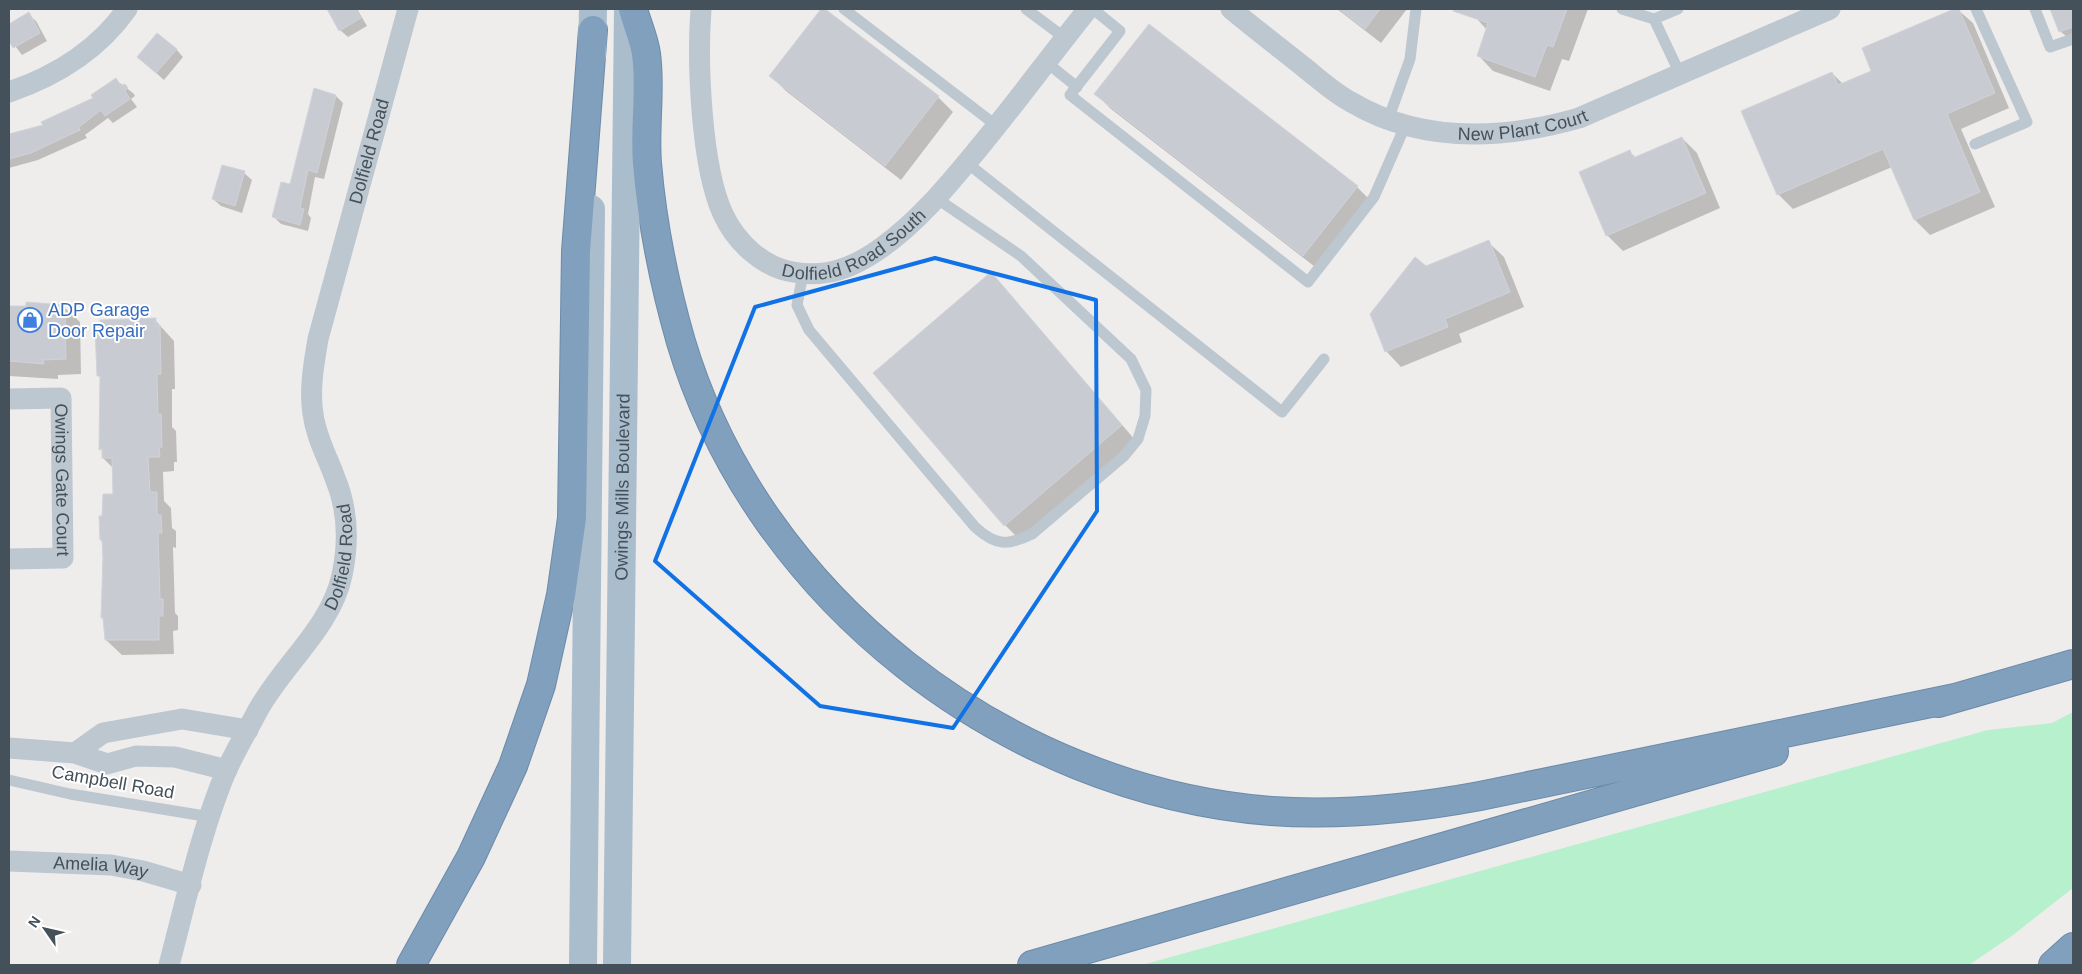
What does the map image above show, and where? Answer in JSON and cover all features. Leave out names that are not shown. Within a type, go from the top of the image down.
[{"type":"highway","points":[[633,9],[646,55],[647,157],[650,202],[659,252],[682,346],[698,390],[723,441],[750,490],[778,532],[827,593],[868,634],[908,668],[974,713],[1008,732],[1084,768],[1166,793],[1203,801],[1270,811],[1347,813],[1394,810],[1480,796],[1955,698]]},
{"type":"highway","points":[[412,965],[471,857],[513,766],[541,685],[562,595],[572,518],[576,251],[593,19]]},
{"type":"highway","points":[[1032,965],[1636,793],[2073,664]]},
{"type":"highway","points":[[2053,965],[2073,947]]},
{"type":"main road","points":[[609,9],[606,384],[621,544]]},
{"type":"main road","name":"Owings Mills Boulevard","points":[[617,965],[628,9]]},
{"type":"main road","name":"Owings Mills Boulevard","points":[[583,965],[593,19]]},
{"type":"street","points":[[9,92],[38,82],[69,64],[90,49],[128,9]]},
{"type":"street","name":"Dolfield Road","points":[[169,965],[190,885],[227,770],[276,683],[325,617],[336,596],[342,575],[347,527],[343,502],[317,436],[312,413],[314,364],[318,339],[408,9]]},
{"type":"street","name":"Dolfield Road South","points":[[701,9],[701,86],[708,152],[715,194],[722,214],[743,245],[758,257],[775,267],[803,274],[823,275],[861,262],[902,231],[936,198],[997,126],[1088,9]]},
{"type":"street","name":"New Plant Court","points":[[1230,9],[1349,102],[1396,123],[1436,133],[1472,136],[1542,128],[1579,118],[1830,9]]},
{"type":"street","name":"Owings Gate Court","points":[[9,399],[61,398],[63,558],[9,559]]},
{"type":"street","points":[[75,753],[103,733],[182,719],[248,730]]},
{"type":"street","points":[[134,728],[136,756]]},
{"type":"street","points":[[9,748],[75,753],[107,764],[136,756],[176,757],[227,770]]},
{"type":"street","name":"Amelia Way","points":[[9,860],[111,865],[143,871],[190,885]]},
{"type":"lane","points":[[844,9],[997,126]]},
{"type":"lane","points":[[1026,9],[1065,38]]},
{"type":"lane","points":[[1093,9],[1120,31],[1070,95],[1308,282],[1374,197],[1396,123],[1410,59],[1416,9]]},
{"type":"lane","points":[[1622,9],[1654,19],[1678,9]]},
{"type":"lane","points":[[1975,144],[2027,122],[1976,9]]},
{"type":"lane","points":[[2035,9],[2050,48],[2073,39]]},
{"type":"lane","points":[[1654,19],[1680,74]]},
{"type":"lane","points":[[1046,62],[1077,87]]},
{"type":"lane","points":[[967,163],[1282,412],[1324,359]]},
{"type":"lane","points":[[803,274],[797,304],[809,330],[975,527],[986,537],[998,543],[1016,542],[1032,534],[1124,456],[1138,439],[1145,416],[1146,390],[1131,359],[1028,262],[936,198]]},
{"type":"lane","name":"Campbell Road","points":[[9,780],[70,794],[211,817]]},
{"type":"highlighted area","points":[[935,258],[1096,300],[1097,511],[953,728],[820,706],[655,561],[755,307]]},
{"type":"green space","points":[[2073,712],[2073,888],[2013,935],[1969,965],[1142,965],[1988,730],[2052,723]]},
{"type":"building","points":[[327,9],[355,9],[361,18],[339,31]]},
{"type":"building","points":[[821,9],[825,9],[939,96],[885,166],[769,76]]},
{"type":"building","points":[[1339,9],[1380,9],[1365,29]]},
{"type":"building","points":[[1454,9],[1567,9],[1553,47],[1547,45],[1535,77],[1477,56],[1488,23],[1453,11]]},
{"type":"building","points":[[1954,9],[1959,9],[1995,93],[1947,114],[1980,192],[1914,220],[1883,149],[1777,195],[1741,111],[1832,72],[1838,85],[1871,71],[1862,48]]},
{"type":"building","points":[[2050,9],[2073,9],[2073,27],[2059,32]]},
{"type":"building","points":[[29,12],[40,33],[13,48],[9,41],[9,24]]},
{"type":"building","points":[[1149,24],[1358,186],[1303,256],[1094,94]]},
{"type":"building","points":[[157,33],[177,49],[156,73],[137,57]]},
{"type":"building","points":[[116,78],[121,86],[125,84],[128,88],[125,91],[130,99],[105,116],[101,110],[79,127],[80,130],[31,153],[9,159],[9,134],[43,125],[41,122],[93,98],[91,95]]},
{"type":"building","points":[[314,88],[336,95],[317,173],[308,170],[300,208],[304,209],[300,225],[272,217],[281,182],[290,184]]},
{"type":"building","points":[[1682,137],[1706,193],[1606,236],[1579,172],[1630,150],[1633,158]]},
{"type":"building","points":[[222,165],[245,171],[235,206],[212,199]]},
{"type":"building","points":[[1489,240],[1510,292],[1445,319],[1448,327],[1385,352],[1370,314],[1415,257],[1426,266]]},
{"type":"building","points":[[991,272],[1122,425],[1004,526],[873,373]]},
{"type":"building","points":[[26,302],[65,305],[66,359],[43,360],[44,364],[9,361],[9,306],[26,306]]},
{"type":"building","points":[[156,318],[156,325],[160,325],[161,374],[157,374],[158,415],[161,414],[162,447],[159,447],[160,457],[148,457],[150,492],[157,492],[157,515],[161,515],[162,533],[158,533],[160,599],[163,599],[163,616],[159,616],[159,640],[105,640],[103,618],[101,618],[103,558],[99,516],[102,516],[103,494],[113,494],[112,458],[102,458],[102,449],[99,450],[100,376],[97,376],[95,326],[100,326],[100,320]]},
{"type":"place","name":"ADP Garage Door Repair","points":[[30,320]]}]
